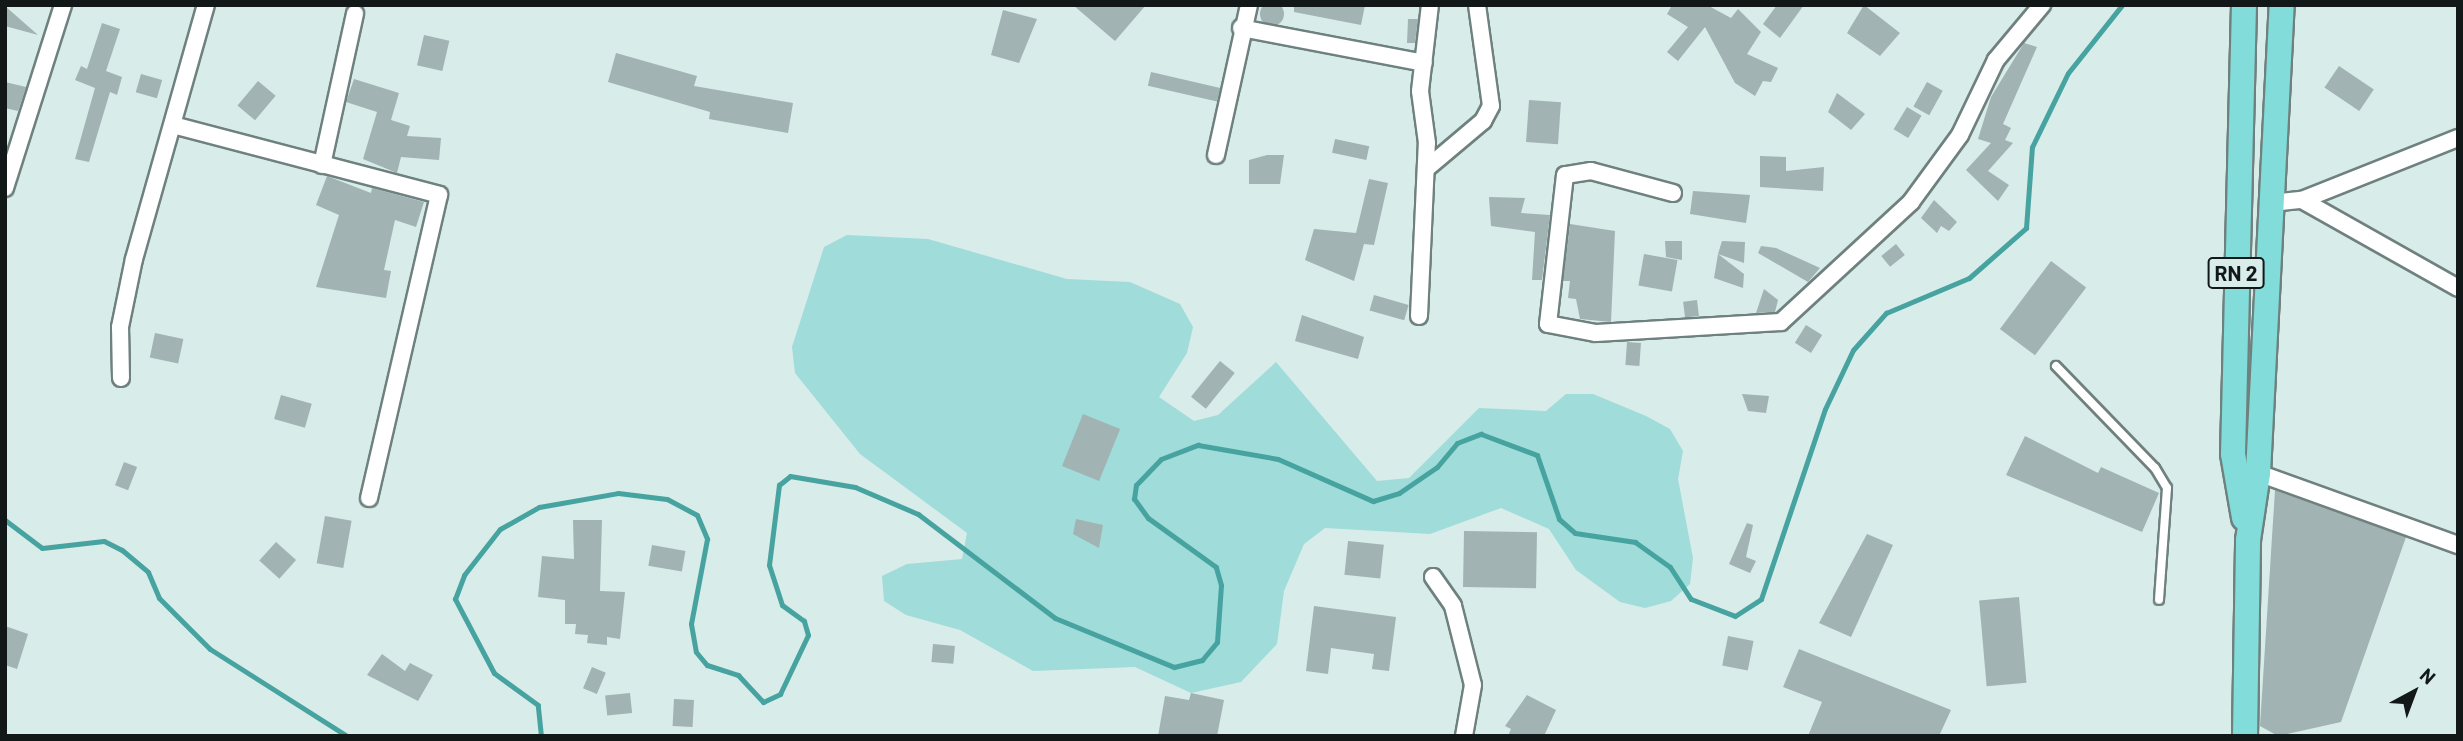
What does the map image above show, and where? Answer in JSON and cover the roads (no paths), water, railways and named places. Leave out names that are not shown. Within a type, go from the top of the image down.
[{"type":"main road","name":"RN 2","points":[[2244,5],[2233,454],[2248,540]]},
{"type":"main road","name":"RN 2","points":[[2245,736],[2248,540],[2258,473],[2282,5]]},
{"type":"street","points":[[5,188],[63,5]]},
{"type":"street","points":[[121,378],[120,327],[134,259],[206,5]]},
{"type":"street","points":[[1216,155],[1241,28],[1249,5]]},
{"type":"street","points":[[1419,316],[1426,169],[1424,63],[1430,5]]},
{"type":"street","points":[[1426,169],[1483,121],[1491,106],[1477,5]]},
{"type":"street","points":[[1673,193],[1591,171],[1565,175],[1548,324],[1596,333],[1781,322],[1911,202],[1960,135],[1996,60],[2042,5]]},
{"type":"street","points":[[323,165],[355,14]]},
{"type":"street","points":[[1241,28],[1424,63]]},
{"type":"street","points":[[173,124],[439,195],[369,498]]},
{"type":"street","points":[[2272,203],[2302,200],[2458,138]]},
{"type":"street","points":[[2302,200],[2458,288]]},
{"type":"street","points":[[2258,473],[2458,545]]},
{"type":"street","points":[[1433,577],[1453,606],[1473,685],[1464,736]]},
{"type":"lane","points":[[2056,366],[2155,468],[2167,488],[2159,600]]},
{"type":"waterway","points":[[541,736],[538,705],[494,673],[455,599],[464,575],[500,529],[539,507],[618,493],[667,499],[697,515],[707,539],[691,624],[696,652],[707,665],[738,675],[763,702],[780,694],[808,635],[804,621],[782,605],[769,565],[779,485],[790,476],[855,487],[918,514],[1055,618],[1174,667],[1202,660],[1217,642],[1221,585],[1216,567],[1148,518],[1134,499],[1136,485],[1161,459],[1198,445],[1278,459],[1373,501],[1399,493],[1437,467],[1457,443],[1481,434],[1537,455],[1559,519],[1575,533],[1635,542],[1670,567],[1691,599],[1735,616],[1761,599],[1825,409],[1853,350],[1886,313],[1969,278],[2026,228],[2032,147],[2068,73],[2122,5]]},
{"type":"waterway","points":[[5,520],[42,548],[104,541],[122,550],[148,572],[159,598],[210,649],[347,736]]}]
